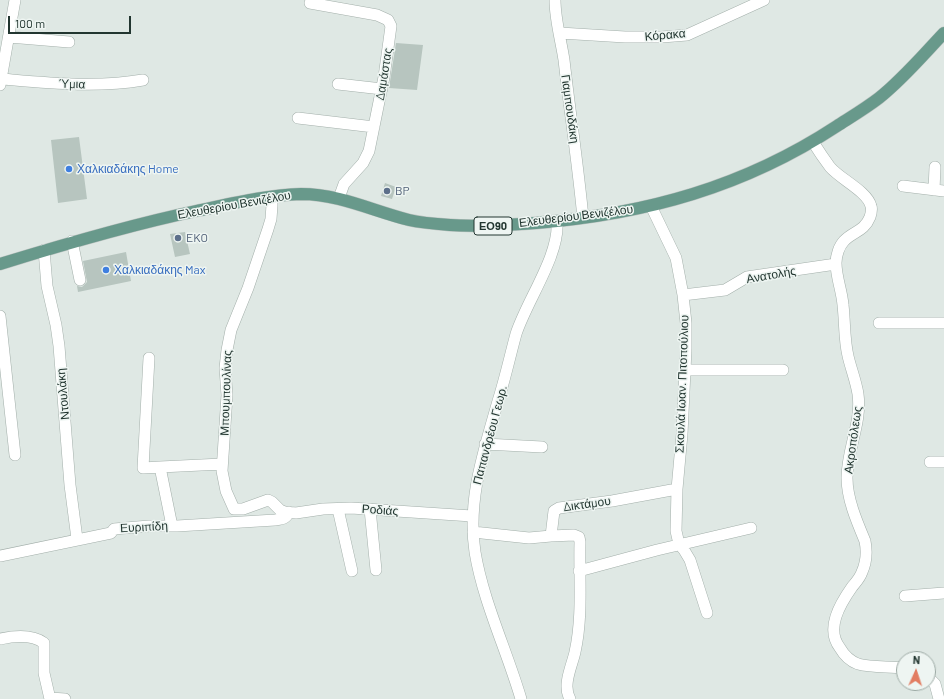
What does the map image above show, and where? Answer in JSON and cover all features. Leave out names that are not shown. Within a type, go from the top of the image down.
[{"type":"main road","name":"Ελευθερίου Βενιζέλου","points":[[0,264],[115,230],[192,212],[239,202],[302,194],[339,198],[406,219],[429,224],[458,226],[493,226],[557,221],[651,206],[694,195],[729,182],[768,165],[813,142],[880,97],[944,33]]},
{"type":"street","points":[[1,82],[3,52],[9,37],[15,0]]},
{"type":"street","name":"Γιαμπουδάκη","points":[[555,0],[579,172],[583,218]]},
{"type":"street","name":"Κόρακα","points":[[560,33],[625,38],[687,35],[764,0]]},
{"type":"street","name":"Δαμάστας","points":[[310,3],[377,16],[388,20],[391,26],[382,89],[369,150],[366,159],[344,184],[339,198]]},
{"type":"street","points":[[9,37],[69,42]]},
{"type":"street","name":"Ύμια","points":[[1,82],[91,85],[119,84],[143,80]]},
{"type":"street","points":[[338,84],[382,89]]},
{"type":"street","points":[[298,118],[374,127]]},
{"type":"street","name":"Ακροπόλεως","points":[[813,142],[830,168],[849,184],[857,188],[867,198],[872,206],[871,214],[864,227],[850,235],[843,242],[838,252],[836,264],[843,305],[847,346],[858,393],[859,407],[858,422],[849,464],[848,484],[851,501],[866,547],[862,572],[838,611],[834,625],[834,635],[835,641],[840,649],[848,658],[856,663],[870,666],[896,668]]},
{"type":"street","points":[[903,186],[939,190],[935,167]]},
{"type":"street","name":"Μπουμπουλίνας","points":[[272,197],[271,219],[268,229],[248,288],[234,320],[228,341],[225,368],[227,395],[222,464],[226,491],[234,509],[245,509],[268,500],[280,510],[289,512]]},
{"type":"street","name":"Σκουλά Ιωαν. Πιτοπούλιου","points":[[651,206],[676,258],[683,295],[686,333],[682,434],[677,489],[676,531],[679,544]]},
{"type":"street","name":"Παπανδρέου Γεωρ.","points":[[521,699],[482,584],[477,561],[472,516],[476,480],[485,444],[504,384],[517,333],[555,245],[558,230],[557,221]]},
{"type":"street","points":[[72,242],[80,280]]},
{"type":"street","name":"Ντουλάκη","points":[[44,250],[48,291],[59,346],[70,485],[78,539]]},
{"type":"street","name":"Ανατολής","points":[[683,295],[725,290],[747,277],[836,264]]},
{"type":"street","points":[[0,316],[15,455]]},
{"type":"street","points":[[879,323],[944,323]]},
{"type":"street","points":[[149,358],[143,468],[222,464]]},
{"type":"street","points":[[685,370],[783,370]]},
{"type":"street","points":[[485,444],[542,447]]},
{"type":"street","points":[[930,462],[944,462]]},
{"type":"street","points":[[160,467],[172,526]]},
{"type":"street","name":"Δικτάμου","points":[[551,536],[554,511],[558,508],[612,501],[677,489]]},
{"type":"street","points":[[338,509],[352,571]]},
{"type":"street","points":[[370,509],[376,570]]},
{"type":"street","name":"Ροδιάς","points":[[289,512],[370,509],[472,516]]},
{"type":"street","name":"Ευριπίδη","points":[[0,556],[111,533],[114,529],[275,520],[284,519],[289,512]]},
{"type":"street","points":[[579,571],[679,544],[751,528]]},
{"type":"street","points":[[473,532],[530,538],[574,535],[579,537],[578,636],[567,683],[570,699]]},
{"type":"street","points":[[679,544],[690,560],[707,613]]},
{"type":"street","points":[[905,596],[944,593]]},
{"type":"street","points":[[0,639],[28,637],[39,640],[44,644],[44,673],[50,698],[65,699]]},
{"type":"street","points":[[936,688],[939,699]]},
{"type":"building","points":[[396,43],[423,45],[417,90],[389,88]]},
{"type":"building","name":"Χαλκιαδάκης Home","points":[[79,137],[87,199],[58,203],[51,140]]},
{"type":"building","points":[[385,183],[396,187],[392,199],[381,196]]},
{"type":"building","points":[[185,232],[190,254],[175,257],[170,234]]},
{"type":"building","name":"Χαλκιαδάκης Max","points":[[126,252],[131,281],[78,292],[77,286],[82,287],[87,282],[83,261]]},
{"type":"place","name":"Χαλκιαδάκης Home","points":[[69,169]]},
{"type":"place","name":"BP","points":[[387,191]]},
{"type":"place","name":"EKO","points":[[178,238]]},
{"type":"place","name":"Χαλκιαδάκης Max","points":[[106,270]]}]
